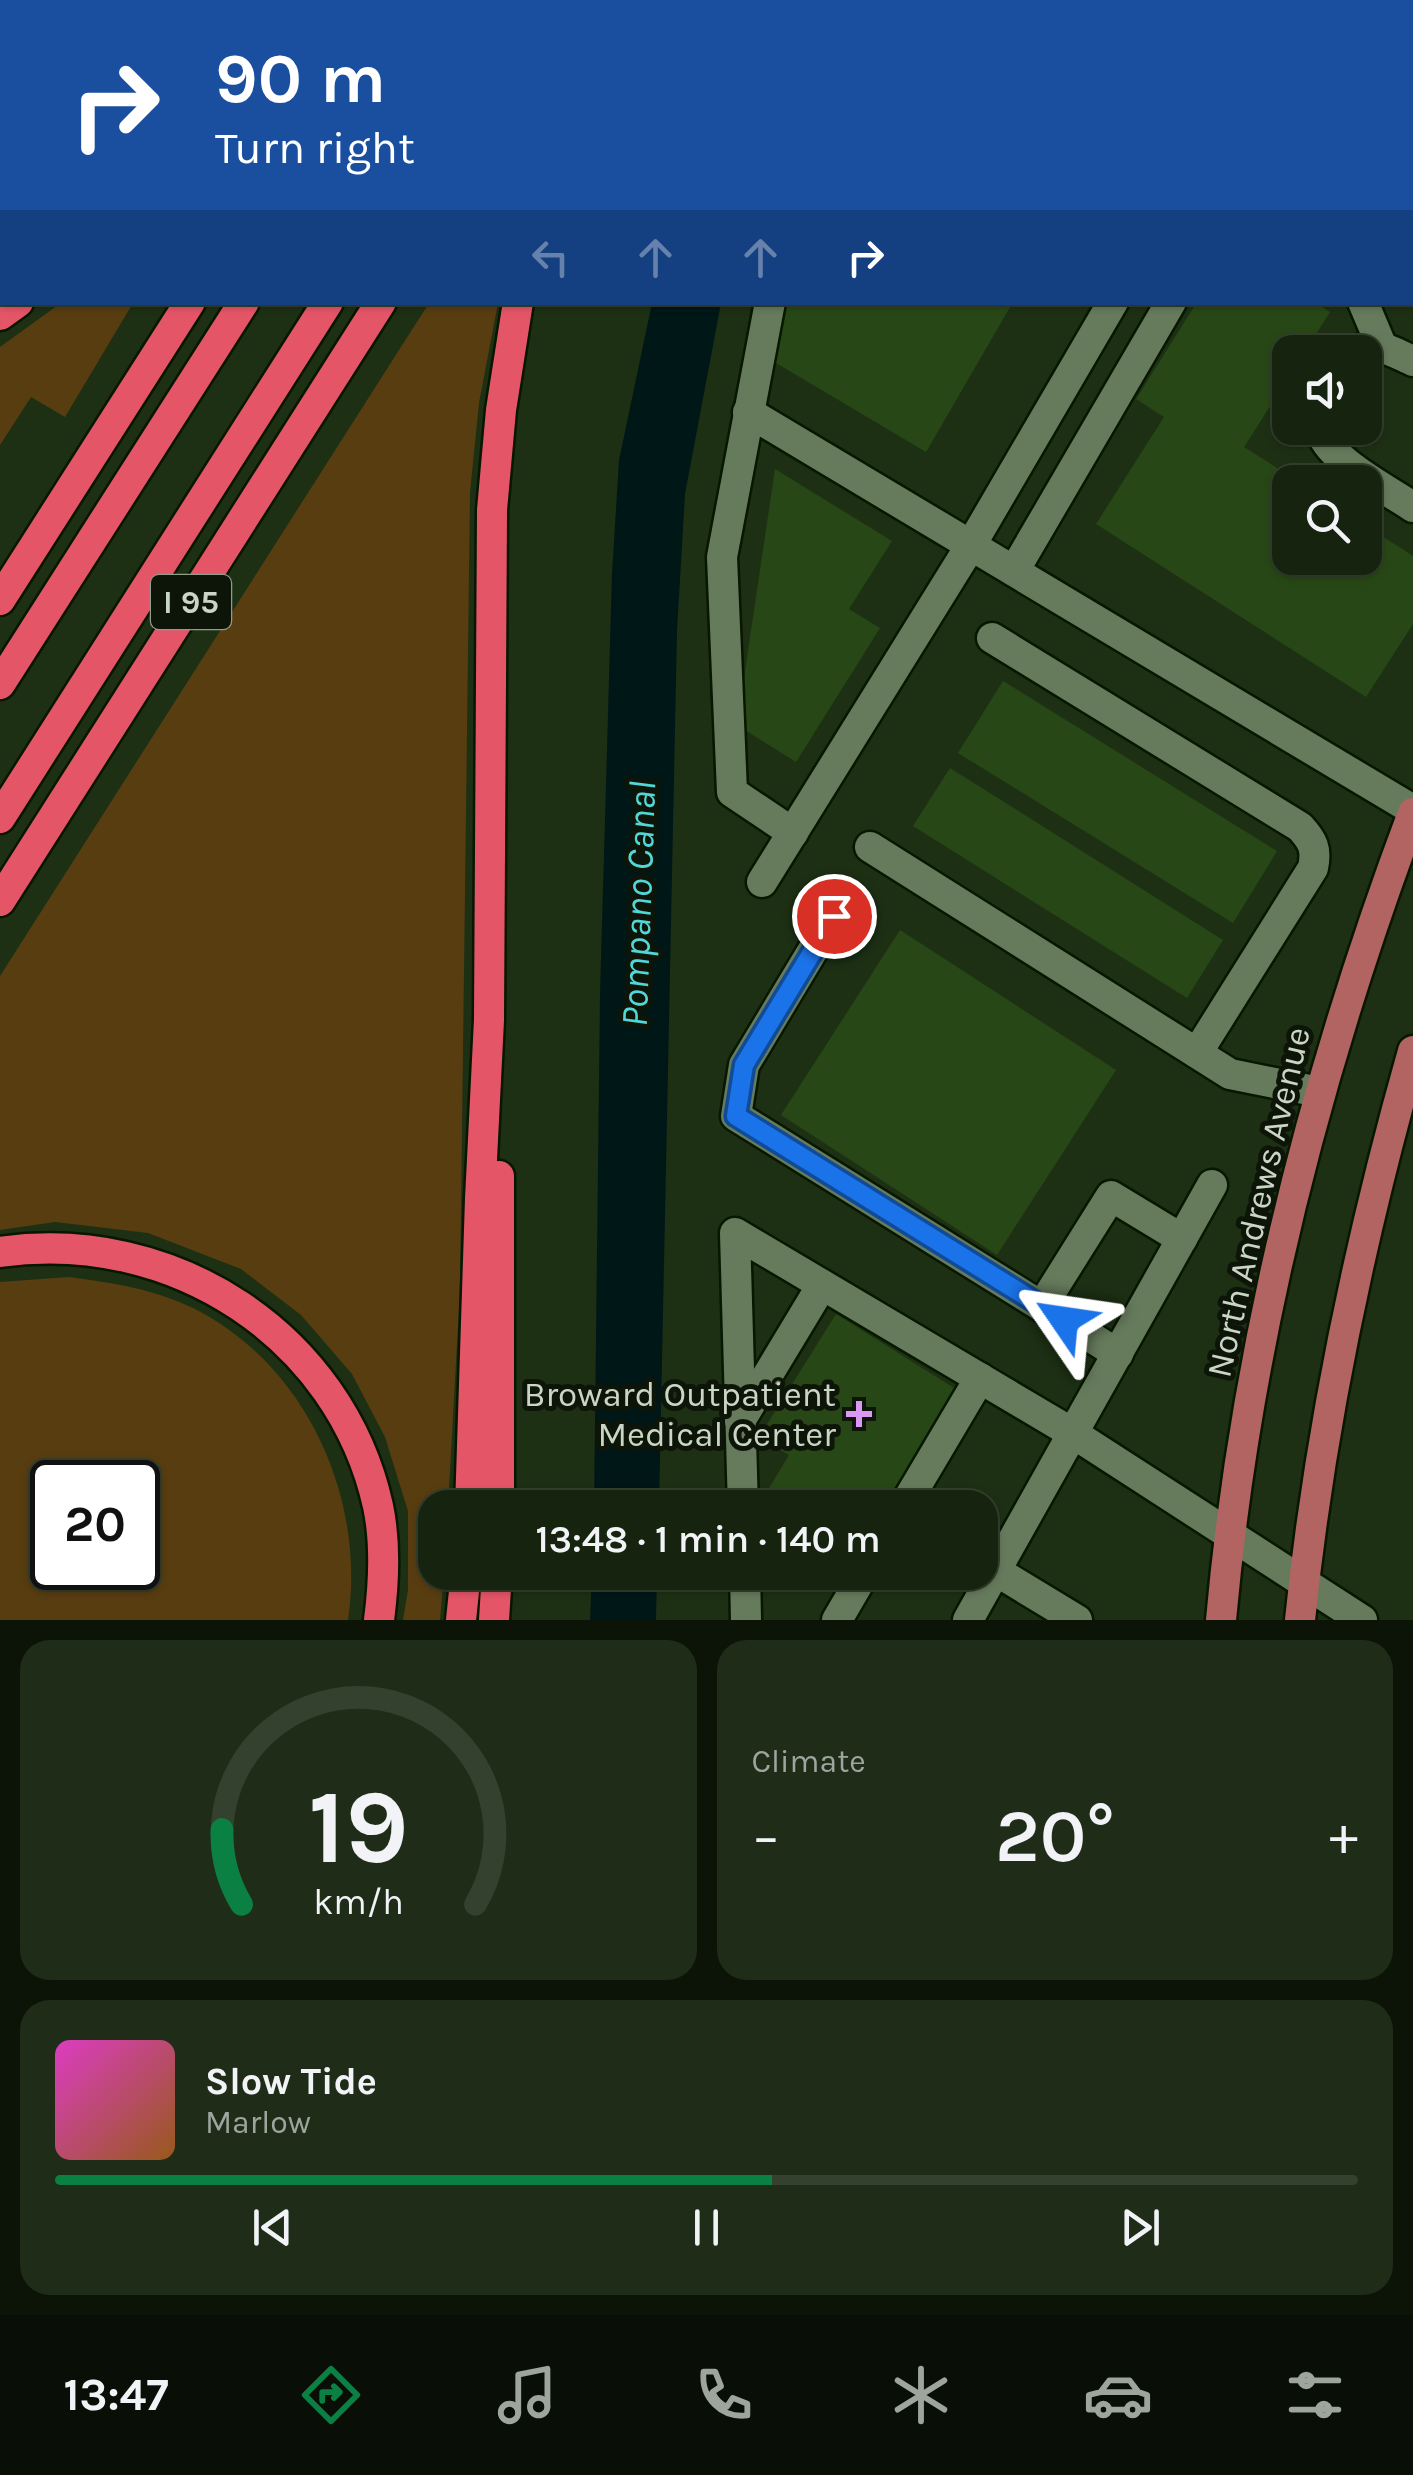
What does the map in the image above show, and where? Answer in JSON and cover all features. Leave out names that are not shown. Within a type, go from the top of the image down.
[{"type":"highway","points":[[0,600],[188,305]]},
{"type":"highway","points":[[0,684],[242,305]]},
{"type":"highway","points":[[0,818],[326,305]]},
{"type":"highway","name":"I 95","points":[[0,901],[379,305]]},
{"type":"highway","points":[[471,1490],[490,1020],[492,510],[501,410],[518,305]]},
{"type":"highway","points":[[490,1020],[500,1196],[498,1490]]},
{"type":"highway","points":[[0,1252],[76,1249],[152,1263],[218,1290],[265,1322],[285,1341],[334,1400],[348,1423],[369,1477],[382,1538],[384,1568],[379,1620]]},
{"type":"highway","points":[[461,1620],[464,1590]]},
{"type":"highway","points":[[494,1620],[496,1590]]},
{"type":"main road","name":"North Andrews Avenue","points":[[1220,1620],[1260,1342],[1282,1234],[1352,984],[1413,812]]},
{"type":"main road","points":[[1300,1620],[1337,1357],[1364,1234],[1413,1050]]},
{"type":"street","points":[[769,305],[722,557],[732,792],[793,832]]},
{"type":"street","points":[[762,882],[970,546],[1111,305]]},
{"type":"street","points":[[1014,571],[1169,305]]},
{"type":"street","points":[[1363,305],[1367,335]]},
{"type":"street","points":[[1382,353],[1413,361]]},
{"type":"street","points":[[748,412],[1413,812]]},
{"type":"street","points":[[1329,445],[1340,458],[1413,506]]},
{"type":"street","points":[[992,638],[1300,827],[1313,840],[1313,868],[1197,1053]]},
{"type":"street","points":[[870,847],[1230,1074],[1319,1092]]},
{"type":"street","points":[[834,916],[744,1065],[736,1116],[1118,1354]]},
{"type":"street","name":"North Andrews Avenue","points":[[998,1568],[1212,1184]]},
{"type":"street","points":[[1042,1306],[1111,1196],[1182,1239]]},
{"type":"street","points":[[742,1490],[735,1232],[1074,1434],[1362,1620]]},
{"type":"street","points":[[740,1421],[822,1284]]},
{"type":"street","points":[[914,1490],[980,1378]]},
{"type":"street","points":[[998,1573],[1077,1620]]},
{"type":"street","points":[[745,1590],[746,1620]]},
{"type":"street","points":[[837,1620],[854,1590]]},
{"type":"street","name":"North Andrews Avenue","points":[[968,1620],[986,1590]]},
{"type":"shaded area","points":[[58,305],[132,305],[65,417],[31,397],[0,445],[0,347]]},
{"type":"shaded area","points":[[428,305],[498,305],[479,403],[470,492],[460,1290],[449,1490],[418,1490],[418,1590],[443,1590],[440,1620],[403,1620],[408,1590],[408,1511],[385,1437],[352,1374],[301,1315],[241,1269],[148,1233],[55,1222],[0,1230],[0,976]]},
{"type":"shaded area","points":[[69,1277],[165,1296],[195,1309],[234,1334],[269,1365],[320,1440],[337,1483],[347,1528],[351,1574],[348,1620],[0,1620],[0,1282]]},
{"type":"water","name":"Pompano Canal","points":[[652,305],[721,305],[685,494],[677,631],[659,1490],[594,1490],[600,994],[619,460]]},
{"type":"water","points":[[591,1590],[657,1590],[656,1620],[590,1620]]},
{"type":"building","points":[[786,305],[1011,305],[926,452],[771,360]]},
{"type":"building","points":[[1195,305],[1320,305],[1330,312],[1316,335],[1272,335],[1272,403],[1244,447],[1272,465],[1272,575],[1382,575],[1382,536],[1413,556],[1413,624],[1366,697],[1096,524],[1164,417],[1136,399]]},
{"type":"building","points":[[775,469],[892,541],[849,609],[880,628],[796,762],[737,725]]},
{"type":"building","points":[[1003,681],[1277,851],[1233,923],[958,753]]},
{"type":"building","points":[[950,768],[1223,940],[1187,998],[913,826]]},
{"type":"building","points":[[900,930],[1116,1070],[997,1255],[781,1115]]},
{"type":"building","name":"Broward Outpatient Medical Center","points":[[836,1314],[959,1391],[898,1490],[768,1490],[789,1455],[759,1437]]},
{"type":"place","name":"Broward Outpatient Medical Center","points":[[859,1414]]},
{"type":"route","points":[[834,916],[744,1065],[736,1116],[1064,1320]]}]
